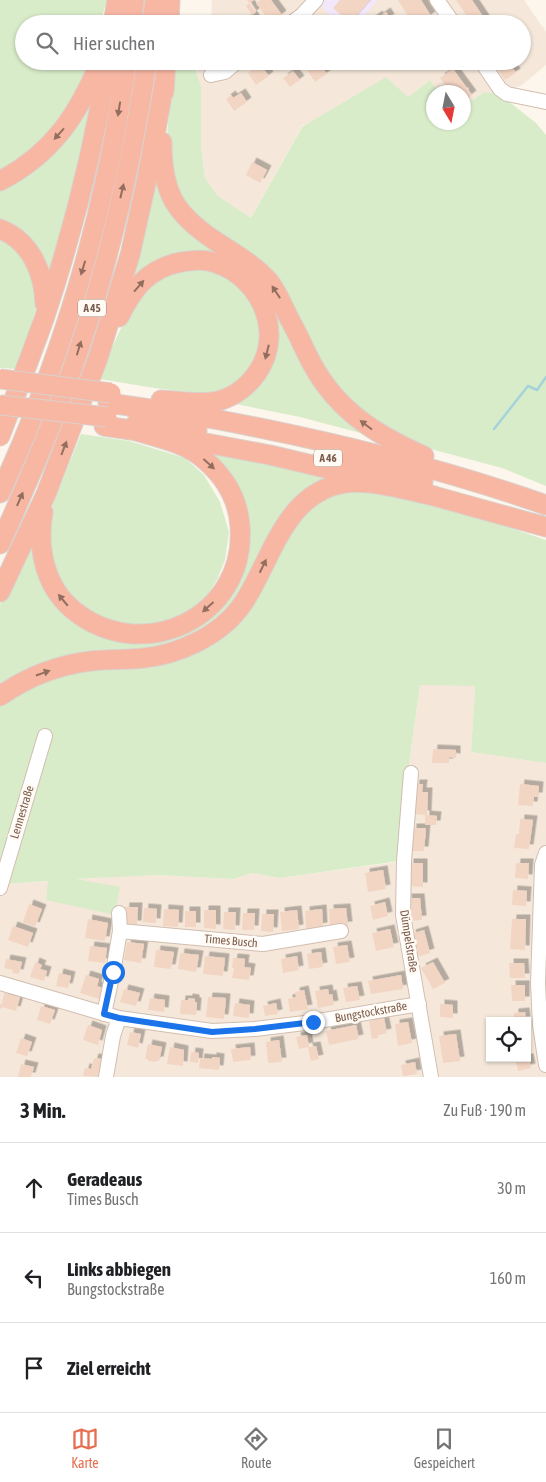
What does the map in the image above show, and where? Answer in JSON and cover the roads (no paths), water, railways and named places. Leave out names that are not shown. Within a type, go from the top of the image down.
[{"type":"highway","points":[[114,15],[117,0]]},
{"type":"highway","points":[[133,15],[134,0]]},
{"type":"highway","points":[[153,15],[154,0]]},
{"type":"highway","points":[[169,15],[170,0]]},
{"type":"highway","points":[[0,181],[12,175],[41,153],[65,127],[79,108],[96,70]]},
{"type":"highway","points":[[0,436],[45,316],[67,244],[95,129],[106,70]]},
{"type":"highway","name":"A 45","points":[[0,493],[22,445],[57,354],[88,250],[107,173],[125,70]]},
{"type":"highway","name":"A 45","points":[[0,544],[43,446],[80,345],[106,261],[146,70]]},
{"type":"highway","points":[[0,592],[46,494],[98,358],[130,255],[147,179],[166,70]]},
{"type":"highway","points":[[166,70],[162,128],[162,164],[170,197],[191,223],[254,267],[269,281],[279,296],[318,375],[348,410],[380,435],[424,456]]},
{"type":"highway","points":[[0,229],[18,238],[36,262],[42,278],[45,316]]},
{"type":"highway","points":[[0,415],[108,410],[152,399],[200,403],[219,401],[238,392],[251,382],[262,366],[268,350],[269,334],[267,320],[259,298],[250,284],[238,274],[223,265],[206,260],[174,263],[158,270],[142,282],[128,300],[98,358]]},
{"type":"highway","points":[[0,379],[108,410],[133,430],[180,445],[198,455],[212,466],[224,480],[235,499],[239,518],[241,539],[239,556],[232,575],[222,592],[211,605],[197,617],[174,629],[157,634],[137,635],[123,634],[98,626],[76,612],[62,600],[47,575],[40,540],[46,494]]},
{"type":"highway","name":"A 46","points":[[0,390],[108,410],[364,466],[546,519]]},
{"type":"highway","points":[[152,399],[302,427],[424,456],[546,492]]},
{"type":"highway","name":"A 46","points":[[0,406],[108,410],[213,419],[366,452],[546,504]]},
{"type":"highway","points":[[133,430],[351,474],[546,527]]},
{"type":"highway","points":[[0,696],[30,678],[53,670],[73,664],[94,661],[164,655],[182,649],[218,630],[243,603],[280,532],[293,514],[309,499],[320,492],[345,483],[359,482],[435,496]]},
{"type":"street","points":[[302,15],[316,0]]},
{"type":"street","points":[[437,0],[448,15]]},
{"type":"street","points":[[211,75],[227,70]]},
{"type":"street","points":[[487,70],[500,89],[507,94],[546,102]]},
{"type":"street","name":"Lennestraße","points":[[0,888],[45,736]]},
{"type":"street","name":"Dümpelstraße","points":[[411,773],[404,861],[403,915],[431,1077]]},
{"type":"street","points":[[546,854],[542,865],[542,937],[538,983],[540,1025],[546,1065]]},
{"type":"street","points":[[104,1014],[120,931],[119,913]]},
{"type":"street","name":"Times Busch","points":[[120,931],[263,944],[341,931]]},
{"type":"street","name":"Bungstockstraße","points":[[0,983],[119,1018],[212,1032],[313,1022],[419,1004]]},
{"type":"street","points":[[106,1077],[113,1036],[119,1018]]},
{"type":"waterway","points":[[494,429],[528,386],[537,390],[546,377]]}]
